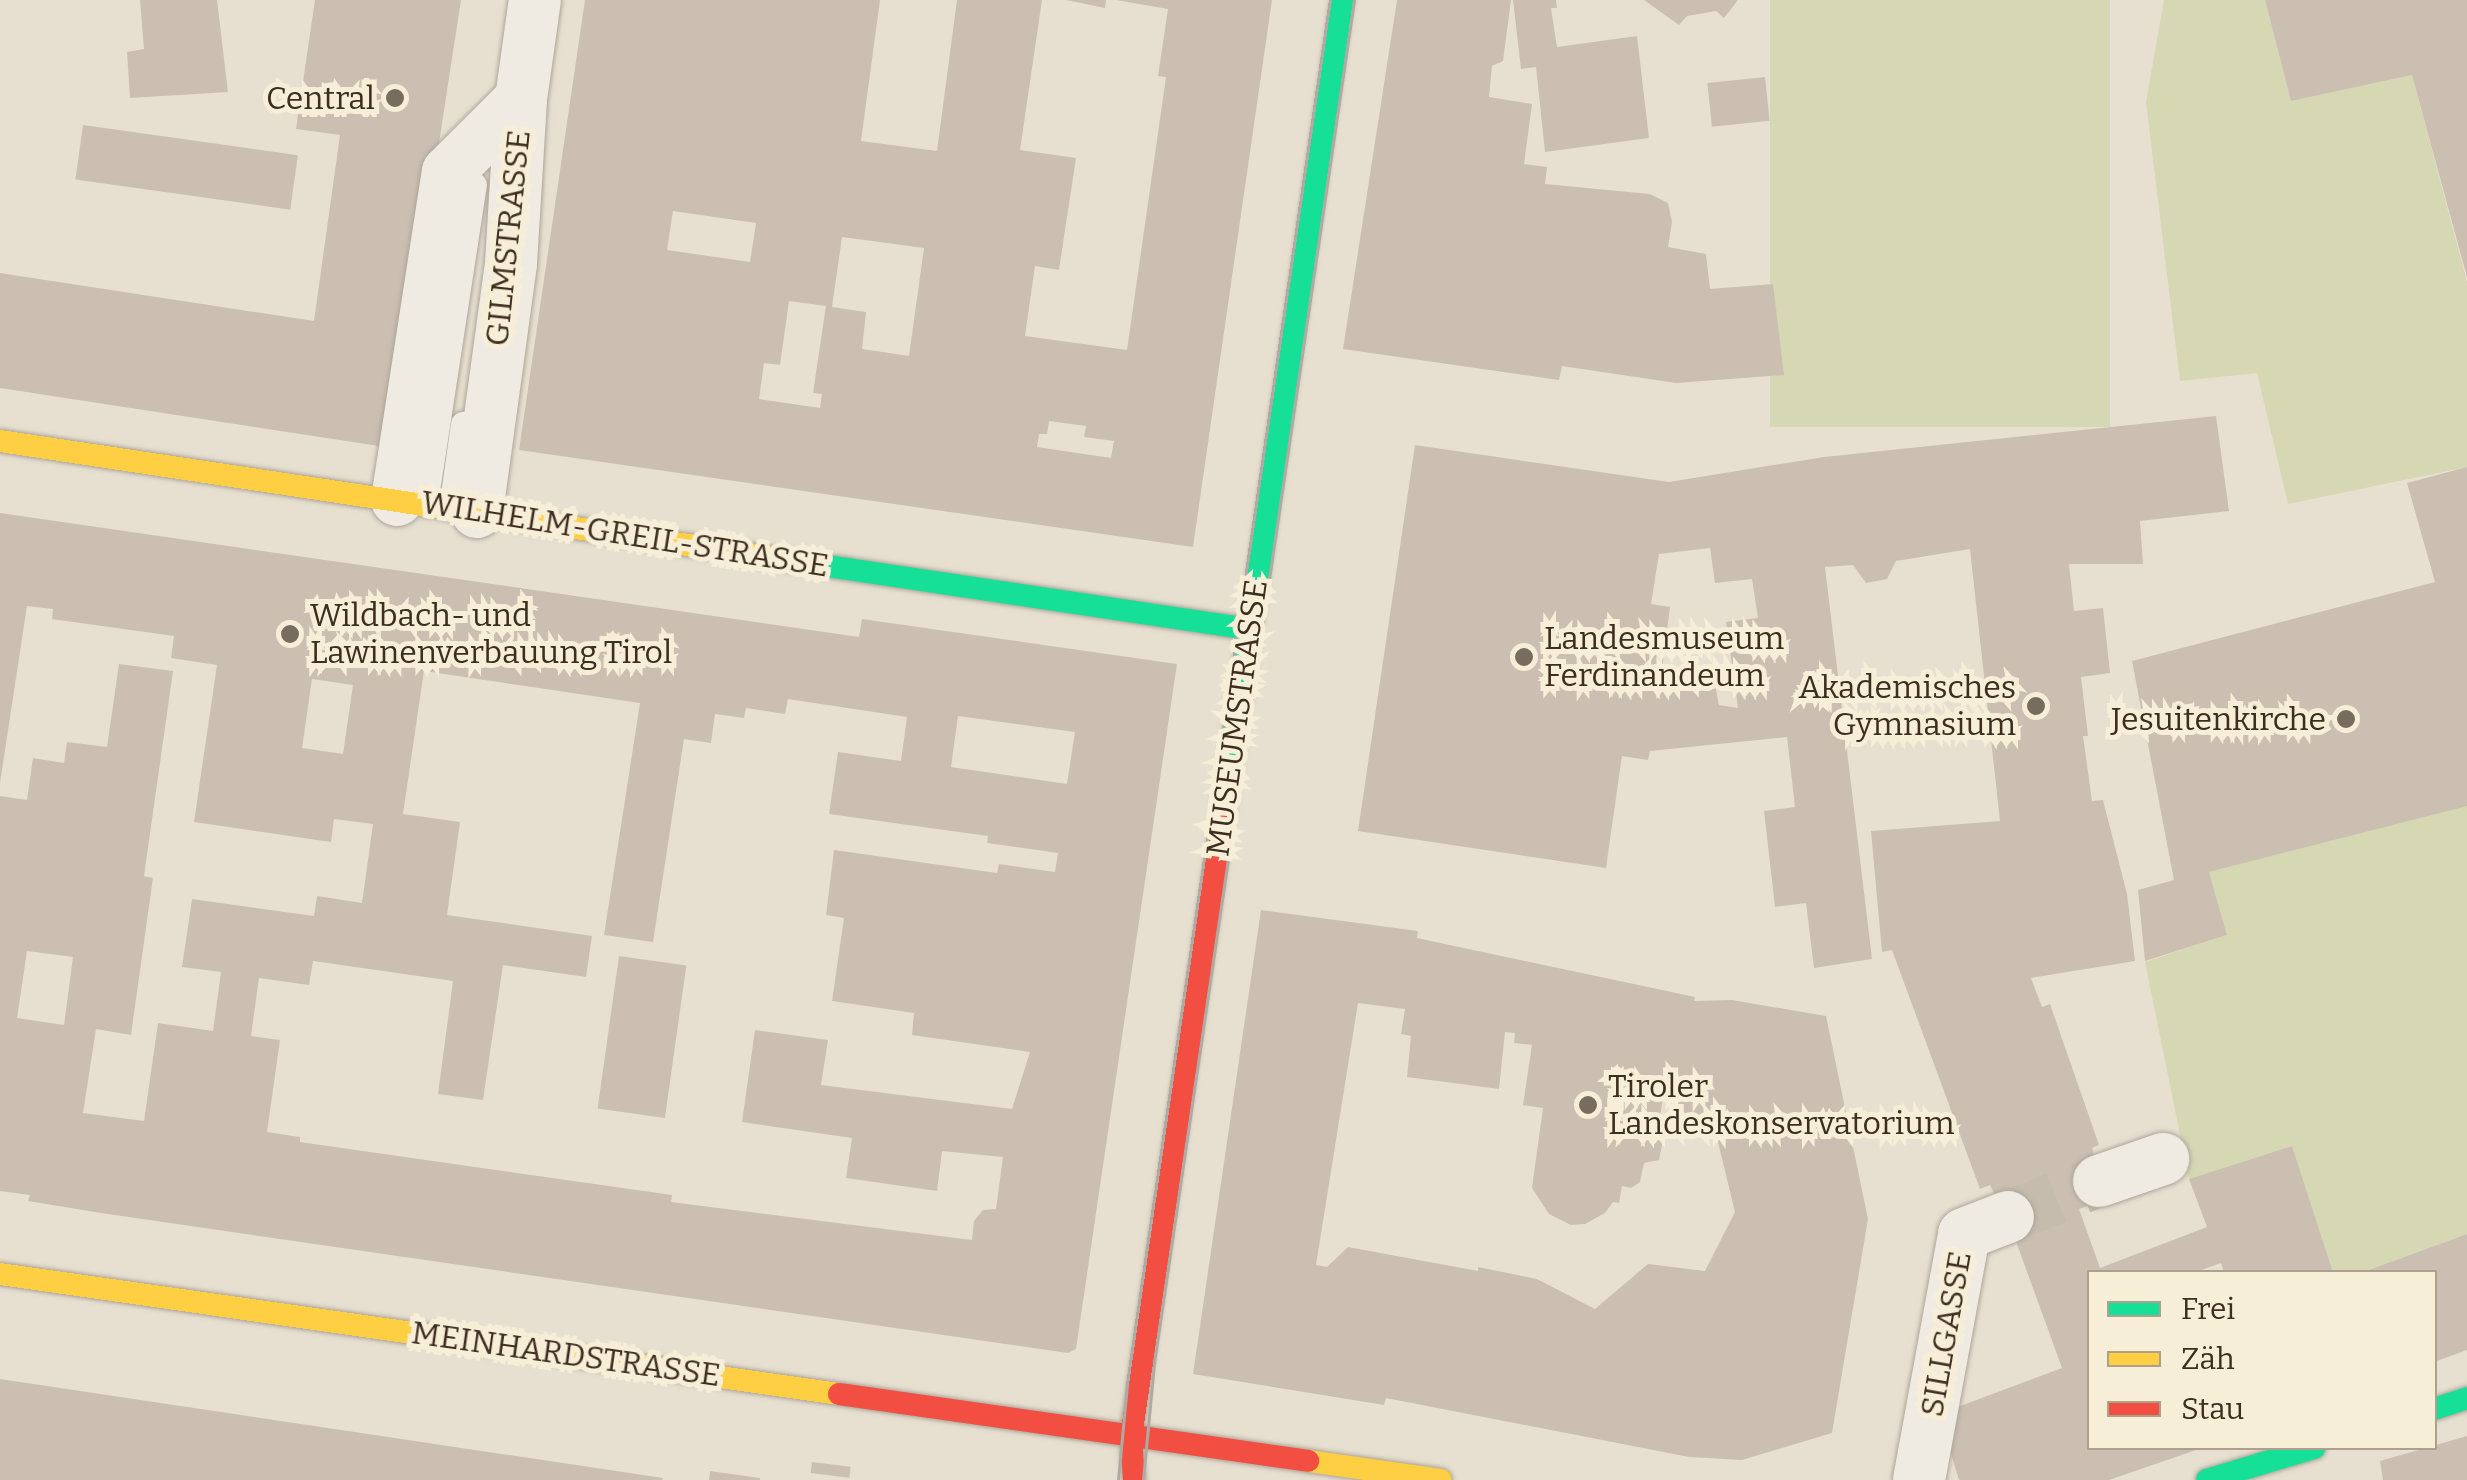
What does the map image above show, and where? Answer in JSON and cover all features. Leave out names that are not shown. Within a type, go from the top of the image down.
[{"type":"street","points":[[521,99],[535,0]]},
{"type":"street","name":"MUSEUMSTRASSE","points":[[1134,1480],[1131,1437],[1342,0]]},
{"type":"street","name":"GILMSTRASSE","points":[[437,506],[511,263],[521,99]]},
{"type":"street","name":"GILMSTRASSE","points":[[437,506],[448,172],[521,99]]},
{"type":"street","name":"WILHELM-GREIL-STRASSE","points":[[0,441],[1250,630]]},
{"type":"street","points":[[2099,1182],[2163,1160]]},
{"type":"street","name":"SILLGASSE","points":[[1919,1480],[1964,1234],[2008,1217]]},
{"type":"street","name":"MEINHARDSTRASSE","points":[[0,1274],[1131,1437]]},
{"type":"street","points":[[2437,1408],[2467,1398]]},
{"type":"street","points":[[1131,1437],[1372,1474],[1440,1480]]},
{"type":"street","name":"MUSEUMSTRASSE","points":[[1110,1480],[1131,1437]]},
{"type":"street","points":[[2207,1480],[2307,1450]]},
{"type":"lane","points":[[437,506],[474,185]]},
{"type":"lane","points":[[437,506],[487,260]]},
{"type":"green space","points":[[1770,0],[2110,0],[2110,427],[1770,427]]},
{"type":"green space","points":[[2164,0],[2265,0],[2291,101],[2412,75],[2467,282],[2467,467],[2288,504],[2257,373],[2180,381],[2146,102]]},
{"type":"green space","points":[[2467,805],[2467,1234],[2368,1270],[2332,1270],[2292,1146],[2189,1179],[2145,962],[2227,935],[2209,872]]},
{"type":"building","points":[[140,0],[217,0],[228,92],[130,98],[127,52],[144,49]]},
{"type":"building","points":[[315,0],[461,0],[392,448],[0,388],[0,273],[314,321],[340,135],[296,129]]},
{"type":"building","points":[[585,0],[880,0],[861,141],[937,151],[957,0],[1042,0],[1020,150],[1076,158],[1059,270],[1035,266],[1025,336],[1127,350],[1166,77],[1158,76],[1168,9],[1116,0],[1272,0],[1193,547],[519,450]],"holes":[[[673,211],[756,223],[750,262],[667,250]],[[842,237],[924,248],[909,356],[862,349],[866,312],[832,307]],[[789,301],[826,306],[813,393],[822,394],[820,408],[759,399],[764,363],[780,365]],[[1049,421],[1086,426],[1084,437],[1114,441],[1111,458],[1037,447],[1039,434],[1047,434]]]},
{"type":"building","points":[[1066,0],[1106,0],[1105,8]]},
{"type":"building","points":[[1397,0],[1511,0],[1503,61],[1492,66],[1489,97],[1532,104],[1524,164],[1547,167],[1545,184],[1650,194],[1668,203],[1672,222],[1668,247],[1706,254],[1710,289],[1773,284],[1784,375],[1676,383],[1562,366],[1559,380],[1343,349]]},
{"type":"building","points":[[1513,0],[1556,0],[1557,8],[1551,8],[1557,47],[1637,36],[1649,138],[1545,152],[1536,67],[1521,69]]},
{"type":"building","points":[[1644,0],[1738,0],[1724,18],[1716,11],[1687,16],[1679,25]]},
{"type":"building","points":[[2265,0],[2467,0],[2467,277],[2412,75],[2291,101]]},
{"type":"building","points":[[1765,77],[1770,121],[1712,127],[1707,83]]},
{"type":"building","points":[[83,125],[298,155],[290,210],[75,179]]},
{"type":"building","points":[[2216,416],[2229,511],[2140,521],[2143,564],[2069,564],[2074,611],[2103,608],[2110,673],[2081,677],[2088,736],[2083,736],[2092,801],[2103,800],[2127,894],[2135,961],[2031,978],[2042,1007],[2050,1004],[2099,1145],[2092,1148],[2106,1199],[2079,1209],[2100,1268],[2207,1227],[2189,1179],[2292,1146],[2332,1270],[2223,1270],[2221,1263],[2202,1270],[2087,1270],[2087,1450],[2196,1450],[2109,1480],[1959,1480],[1939,1414],[2062,1368],[2010,1225],[1990,1185],[1980,1189],[1892,950],[1882,952],[1871,831],[2000,821],[1970,549],[1896,561],[1887,579],[1866,583],[1853,565],[1825,567],[1872,959],[1814,968],[1806,903],[1775,907],[1764,811],[1795,807],[1787,737],[1650,751],[1648,760],[1622,756],[1606,868],[1358,831],[1415,445],[1669,482],[1824,457]],"holes":[[[1710,548],[1715,583],[1752,579],[1758,618],[1726,622],[1738,708],[1719,705],[1715,685],[1661,676],[1670,607],[1651,604],[1659,554]]]},
{"type":"building","points":[[2467,467],[2467,806],[2209,872],[2227,935],[2145,961],[2138,890],[2174,880],[2132,661],[2435,582],[2407,483]]},
{"type":"building","points":[[0,513],[859,637],[862,619],[1177,664],[1076,1349],[1068,1353],[101,1213],[28,1201],[30,1195],[0,1191],[0,796],[27,800],[33,758],[64,763],[67,742],[107,747],[119,664],[173,671],[144,876],[153,878],[131,1035],[96,1029],[83,1113],[144,1121],[158,1023],[213,1031],[221,972],[182,967],[192,899],[314,916],[317,896],[362,903],[373,824],[334,819],[331,842],[194,822],[217,665],[171,658],[174,636],[52,619],[53,609],[27,606],[0,783]],"holes":[[[424,671],[640,703],[604,935],[653,942],[684,739],[711,743],[715,714],[744,718],[746,708],[785,714],[788,699],[907,717],[901,761],[838,752],[829,814],[988,836],[987,843],[1058,853],[1055,872],[999,864],[997,873],[834,850],[826,915],[844,918],[832,1001],[914,1013],[912,1035],[1030,1052],[1012,1109],[821,1085],[828,1040],[755,1030],[742,1122],[852,1138],[846,1178],[937,1191],[942,1151],[1003,1157],[996,1209],[983,1210],[974,1221],[972,1240],[671,1202],[672,1195],[300,1142],[300,1137],[267,1132],[280,1040],[251,1036],[259,978],[309,985],[313,961],[453,981],[438,1094],[483,1100],[503,965],[586,977],[592,936],[447,915],[460,822],[403,814]],[[312,679],[353,685],[343,754],[302,748]],[[958,716],[1075,732],[1067,784],[951,767]],[[27,951],[73,957],[64,1025],[17,1018]]]},
{"type":"building","points":[[1261,910],[1418,931],[1417,938],[1695,997],[1694,1001],[1732,1000],[1826,1016],[1868,1219],[1832,1433],[1742,1460],[1689,1457],[1386,1398],[1384,1405],[1193,1374]],"holes":[[[1358,1003],[1405,1009],[1401,1034],[1411,1036],[1407,1077],[1499,1089],[1505,1032],[1515,1033],[1514,1043],[1532,1045],[1523,1105],[1543,1108],[1532,1188],[1549,1214],[1571,1225],[1585,1224],[1605,1213],[1613,1202],[1619,1203],[1622,1186],[1631,1188],[1640,1182],[1644,1163],[1659,1160],[1664,1134],[1658,1127],[1665,1087],[1681,1090],[1675,1118],[1684,1129],[1716,1134],[1735,1212],[1705,1271],[1648,1264],[1595,1309],[1537,1279],[1478,1267],[1478,1271],[1348,1247],[1327,1267],[1316,1265]]]},
{"type":"building","points":[[619,956],[686,965],[665,1118],[598,1109]]},
{"type":"building","points":[[2467,1234],[2467,1350],[2437,1361],[2437,1270],[2368,1270]]},
{"type":"building","points":[[0,1379],[663,1478],[0,1480]]},
{"type":"building","points":[[2467,1436],[2467,1480],[2383,1480],[2380,1461],[2418,1450],[2437,1450],[2437,1445]]},
{"type":"building","points":[[812,1462],[851,1467],[849,1478],[811,1473]]},
{"type":"building","points":[[710,1471],[760,1478],[760,1480],[709,1480]]},
{"type":"tunnel","points":[[2008,1217],[2099,1181]]},
{"type":"tram line","points":[[1118,1480],[1127,1384],[1330,0]]},
{"type":"tram line","points":[[1143,1480],[1154,1363],[1354,0]]},
{"type":"traffic: fast","points":[[1224,807],[1342,0]]},
{"type":"traffic: fast","points":[[794,561],[1249,629]]},
{"type":"traffic: fast","points":[[2437,1408],[2467,1398]]},
{"type":"traffic: fast","points":[[2207,1480],[2307,1450]]},
{"type":"traffic: slow","points":[[0,441],[794,561]]},
{"type":"traffic: slow","points":[[0,1274],[839,1394]]},
{"type":"traffic: slow","points":[[1308,1461],[1441,1480]]},
{"type":"traffic: jam","points":[[1134,1480],[1131,1437],[1224,807]]},
{"type":"traffic: jam","points":[[839,1394],[1308,1461]]},
{"type":"place","name":"Central","points":[[395,98]]},
{"type":"place","name":"Wildbach- und Lawinenverbauung Tirol","points":[[290,634]]},
{"type":"place","name":"Landesmuseum Ferdinandeum","points":[[1524,657]]},
{"type":"place","name":"Akademisches Gymnasium","points":[[2036,706]]},
{"type":"place","name":"Jesuitenkirche","points":[[2346,719]]},
{"type":"place","name":"Tiroler Landeskonservatorium","points":[[1588,1105]]}]
